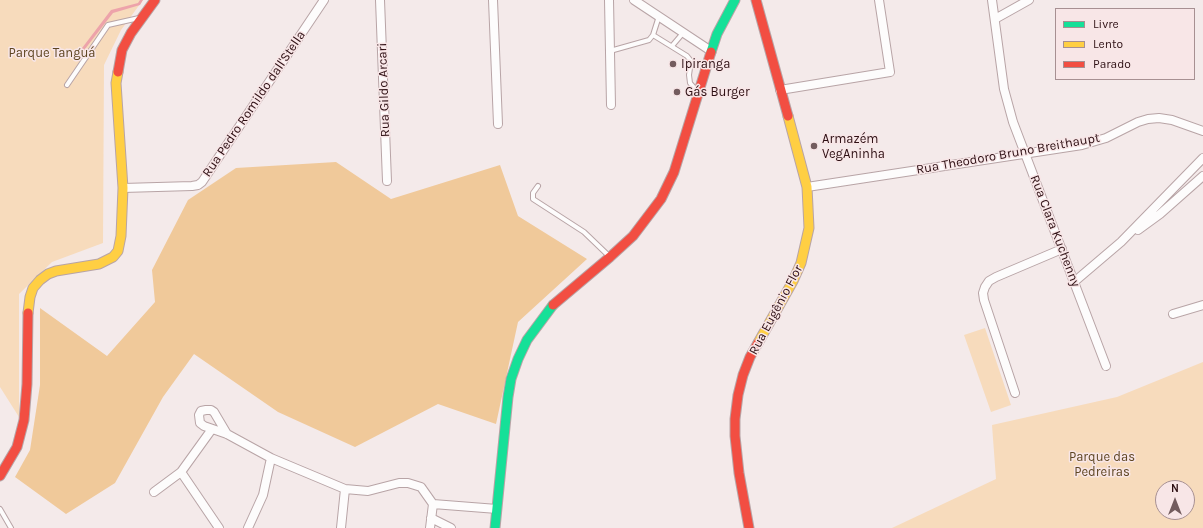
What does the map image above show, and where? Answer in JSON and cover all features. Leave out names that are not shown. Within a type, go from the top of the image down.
[{"type":"street","points":[[0,476],[16,447],[24,420],[27,384],[28,308],[33,288],[40,280],[56,271],[99,264],[113,257],[118,251],[120,244],[123,188],[116,83],[122,50],[131,33],[155,0]]},
{"type":"street","name":"Rua Pedro Romildo dall'Stella","points":[[123,188],[186,187],[198,185],[202,182],[324,0]]},
{"type":"street","name":"Rua Gildo Arcari","points":[[380,0],[387,181]]},
{"type":"street","points":[[493,0],[498,124]]},
{"type":"street","points":[[608,0],[611,105]]},
{"type":"street","points":[[634,0],[711,50]]},
{"type":"street","points":[[495,528],[508,397],[511,379],[518,359],[527,340],[550,307],[561,296],[610,257],[633,236],[644,223],[669,184],[679,159],[711,50],[723,21],[735,0]]},
{"type":"street","name":"Rua Eugênio Flor","points":[[749,528],[739,473],[735,436],[735,419],[738,395],[743,375],[750,357],[793,281],[801,263],[809,228],[810,214],[807,187],[756,0]]},
{"type":"street","points":[[780,90],[890,72],[879,0]]},
{"type":"street","name":"Rua Clara Kuchenny","points":[[992,0],[1001,69],[1008,106],[1106,366]]},
{"type":"street","points":[[995,19],[1029,0]]},
{"type":"street","name":"Rua Theodoro Bruno Breithaupt","points":[[807,187],[1094,142],[1148,119],[1159,118],[1172,120],[1203,131]]},
{"type":"street","points":[[1121,242],[1203,158]]},
{"type":"street","points":[[1074,282],[1121,242],[1160,214],[1203,176]]},
{"type":"street","points":[[1014,393],[984,300],[983,293],[985,287],[996,277],[1062,249]]},
{"type":"street","points":[[1173,314],[1203,305]]},
{"type":"street","points":[[228,434],[214,412],[211,410],[201,411],[199,415],[200,423],[204,426],[228,434],[271,458],[345,489],[368,491],[399,483],[408,483],[421,487],[432,504],[430,528]]},
{"type":"street","points":[[154,492],[181,472],[212,429]]},
{"type":"street","points":[[248,528],[263,496],[271,458]]},
{"type":"street","points":[[181,472],[219,528]]},
{"type":"street","points":[[341,528],[345,489]]},
{"type":"street","points":[[432,504],[497,509]]},
{"type":"street","points":[[431,518],[451,528]]},
{"type":"lane","points":[[610,51],[649,40],[653,35],[659,16]]},
{"type":"lane","points":[[67,85],[108,25],[143,17]]},
{"type":"lane","points":[[672,46],[684,32]]},
{"type":"lane","points":[[653,35],[687,56],[691,61],[689,75],[690,83],[698,92]]},
{"type":"lane","points":[[538,186],[533,193],[533,199],[584,232],[610,257]]},
{"type":"lane","points":[[0,509],[11,528]]},
{"type":"green space","name":"Parque Tanguá","points":[[0,0],[143,0],[121,30],[104,65],[103,243],[52,262],[19,294],[19,417],[0,387]]},
{"type":"green space","points":[[985,328],[1011,405],[991,412],[964,335]]},
{"type":"green space","name":"Parque das Pedreiras","points":[[1203,362],[1203,528],[892,528],[996,479],[992,425],[1117,397]]},
{"type":"shaded area","points":[[140,0],[143,0],[140,5],[113,13],[78,58],[76,56],[111,10],[138,3]]},
{"type":"shaded area","points":[[336,162],[391,199],[500,165],[518,216],[587,259],[518,322],[496,424],[438,404],[355,447],[278,412],[194,354],[163,397],[115,483],[66,514],[15,477],[30,450],[40,385],[40,308],[107,356],[155,302],[152,270],[188,200],[236,168]]},
{"type":"traffic: fast","points":[[711,52],[717,34],[735,0]]},
{"type":"traffic: fast","points":[[495,528],[511,379],[527,340],[553,305]]},
{"type":"traffic: slow","points":[[28,313],[33,288],[48,274],[56,271],[99,264],[113,257],[118,251],[121,236],[123,188],[116,83],[118,72]]},
{"type":"traffic: slow","points":[[758,343],[793,281],[801,263],[809,228],[807,187],[788,116]]},
{"type":"traffic: jam","points":[[118,72],[122,50],[131,33],[155,0]]},
{"type":"traffic: jam","points":[[756,0],[788,116]]},
{"type":"traffic: jam","points":[[553,305],[633,236],[661,199],[674,172],[711,52]]},
{"type":"traffic: jam","points":[[0,476],[17,447],[24,420],[27,384],[28,313]]},
{"type":"traffic: jam","points":[[749,528],[739,473],[735,436],[735,419],[738,395],[743,375],[750,357],[758,343]]},
{"type":"place","name":"Ipiranga","points":[[673,64]]},
{"type":"place","name":"Gás Burger","points":[[677,92]]},
{"type":"place","name":"Armazém VegAninha","points":[[814,146]]}]
